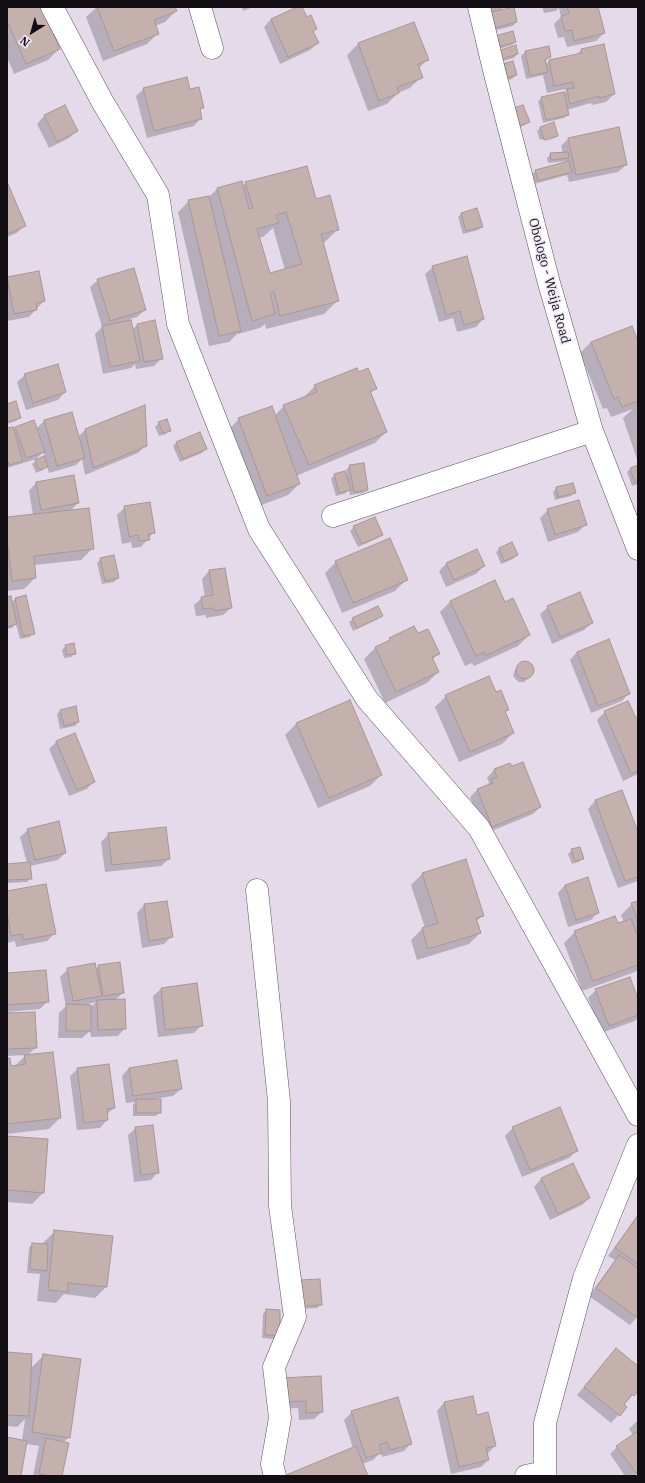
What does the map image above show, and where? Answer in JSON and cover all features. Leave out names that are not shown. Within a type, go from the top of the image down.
[{"type":"street","points":[[52,7],[102,101],[158,195],[178,324],[259,529],[367,699],[479,828],[638,1115]]},
{"type":"street","points":[[200,7],[212,48]]},
{"type":"street","name":"Obologo - Weija Road","points":[[479,7],[549,283],[592,431],[638,549]]},
{"type":"street","points":[[333,516],[592,431]]},
{"type":"street","points":[[257,890],[279,1101],[280,1206],[296,1317],[274,1367],[280,1418],[272,1464],[275,1476]]},
{"type":"street","points":[[539,1475],[545,1423],[584,1278],[638,1145]]},
{"type":"building","points":[[7,7],[42,7],[60,49],[26,64],[7,21]]},
{"type":"building","points":[[97,7],[175,7],[177,11],[154,20],[159,34],[114,51]]},
{"type":"building","points":[[297,7],[302,7],[307,17],[311,15],[317,29],[313,31],[319,43],[288,57],[271,19]]},
{"type":"building","points":[[514,7],[517,22],[491,29],[487,13]]},
{"type":"building","points":[[567,7],[598,7],[605,33],[574,41],[572,30],[565,31],[561,16],[569,14]]},
{"type":"building","points":[[414,22],[429,60],[418,64],[423,78],[397,87],[399,93],[379,101],[358,43]]},
{"type":"building","points":[[513,31],[516,42],[498,47],[495,36]]},
{"type":"building","points":[[604,44],[615,94],[599,98],[599,96],[570,104],[567,89],[574,88],[573,82],[554,86],[549,60],[582,53],[581,49]]},
{"type":"building","points":[[516,45],[518,54],[499,60],[497,51]]},
{"type":"building","points":[[549,46],[551,57],[545,59],[548,72],[530,76],[525,51]]},
{"type":"building","points":[[513,61],[517,75],[502,79],[499,65]]},
{"type":"building","points":[[187,77],[190,89],[199,87],[204,108],[200,109],[202,119],[154,131],[143,88]]},
{"type":"building","points":[[564,92],[569,115],[546,120],[541,97]]},
{"type":"building","points":[[65,105],[78,131],[57,142],[44,115]]},
{"type":"building","points":[[523,105],[530,122],[516,127],[510,109]]},
{"type":"building","points":[[554,122],[558,136],[544,140],[540,127]]},
{"type":"building","points":[[619,127],[627,165],[576,175],[568,138]]},
{"type":"building","points":[[568,152],[569,158],[551,160],[550,153]]},
{"type":"building","points":[[569,161],[572,172],[538,181],[535,170]]},
{"type":"building","points":[[307,166],[316,199],[330,195],[339,230],[321,234],[339,301],[280,316],[274,292],[270,293],[275,314],[252,321],[217,188],[242,181],[249,209],[253,208],[245,182]],"holes":[[[286,212],[302,264],[270,273],[257,229],[279,223],[276,215]]]},
{"type":"building","points":[[7,184],[26,226],[7,234]]},
{"type":"building","points":[[209,196],[241,331],[219,336],[188,200]]},
{"type":"building","points":[[477,208],[483,227],[466,231],[461,213]]},
{"type":"building","points":[[467,256],[484,319],[464,325],[460,311],[446,315],[432,266]]},
{"type":"building","points":[[134,268],[146,310],[110,321],[97,279]]},
{"type":"building","points":[[39,271],[45,301],[36,303],[37,310],[14,314],[7,277]]},
{"type":"building","points":[[131,320],[140,361],[110,367],[102,326]]},
{"type":"building","points":[[155,320],[163,359],[144,362],[137,324]]},
{"type":"building","points":[[632,326],[638,341],[638,401],[622,407],[618,397],[614,399],[591,342]]},
{"type":"building","points":[[58,364],[66,392],[33,403],[24,374]]},
{"type":"building","points":[[357,368],[359,372],[368,368],[377,389],[370,391],[387,432],[309,465],[283,405],[317,392],[314,385]]},
{"type":"building","points":[[16,401],[21,418],[7,422],[7,404]]},
{"type":"building","points":[[145,405],[147,446],[93,468],[85,429]]},
{"type":"building","points":[[272,406],[300,484],[267,496],[238,418]]},
{"type":"building","points":[[72,412],[85,458],[57,466],[44,420]]},
{"type":"building","points":[[167,419],[171,431],[163,433],[158,422]]},
{"type":"building","points":[[34,420],[45,452],[26,458],[15,427]]},
{"type":"building","points":[[13,427],[23,461],[9,465],[7,459],[7,428]]},
{"type":"building","points":[[200,432],[207,449],[183,459],[176,442]]},
{"type":"building","points":[[44,456],[48,467],[39,470],[35,460]]},
{"type":"building","points":[[364,463],[368,490],[354,492],[349,465]]},
{"type":"building","points":[[638,465],[638,482],[635,483],[630,468]]},
{"type":"building","points":[[345,471],[351,490],[339,493],[334,474]]},
{"type":"building","points":[[74,475],[79,503],[41,510],[36,482]]},
{"type":"building","points":[[573,483],[576,493],[558,497],[556,487]]},
{"type":"building","points":[[579,500],[587,525],[555,535],[547,509]]},
{"type":"building","points":[[150,502],[155,533],[148,534],[150,540],[139,541],[138,535],[129,537],[124,506]]},
{"type":"building","points":[[89,508],[94,549],[34,556],[36,578],[12,581],[7,541],[7,517]]},
{"type":"building","points":[[375,517],[383,535],[362,544],[353,526]]},
{"type":"building","points":[[390,538],[408,580],[353,603],[335,561]]},
{"type":"building","points":[[512,542],[518,555],[504,561],[499,548]]},
{"type":"building","points":[[477,549],[485,566],[454,580],[446,563]]},
{"type":"building","points":[[114,555],[119,578],[105,581],[100,558]]},
{"type":"building","points":[[225,568],[232,608],[214,611],[213,608],[203,609],[201,597],[213,595],[209,570]]},
{"type":"building","points":[[495,580],[505,602],[513,598],[530,635],[485,656],[484,652],[476,656],[450,601]]},
{"type":"building","points":[[580,592],[593,623],[560,637],[547,606]]},
{"type":"building","points":[[26,595],[35,634],[23,636],[15,598]]},
{"type":"building","points":[[11,596],[17,624],[7,627],[7,597]]},
{"type":"building","points":[[378,606],[383,616],[357,628],[352,618]]},
{"type":"building","points":[[414,626],[418,633],[428,629],[440,654],[432,657],[439,672],[396,692],[375,647],[390,640],[389,638]]},
{"type":"building","points":[[609,639],[630,694],[598,706],[577,652]]},
{"type":"building","points":[[74,643],[76,654],[67,655],[65,645]]},
{"type":"building","points":[[525,661],[531,664],[534,670],[531,676],[525,679],[519,676],[516,670],[519,664]]},
{"type":"building","points":[[489,676],[496,692],[501,690],[509,710],[505,711],[514,733],[470,752],[445,695]]},
{"type":"building","points":[[350,700],[382,775],[329,798],[296,723]]},
{"type":"building","points":[[628,701],[636,718],[638,717],[638,771],[631,774],[604,711]]},
{"type":"building","points":[[76,706],[79,722],[64,726],[60,710]]},
{"type":"building","points":[[75,733],[95,782],[77,790],[56,741]]},
{"type":"building","points":[[523,762],[541,807],[492,827],[477,789],[493,783],[491,779],[497,777],[494,769],[510,763],[512,766]]},
{"type":"building","points":[[622,790],[638,832],[638,877],[625,881],[595,800]]},
{"type":"building","points":[[59,821],[66,853],[35,860],[27,829]]},
{"type":"building","points":[[166,827],[170,859],[112,865],[108,833]]},
{"type":"building","points":[[580,847],[584,859],[575,861],[571,849]]},
{"type":"building","points":[[466,859],[484,916],[476,918],[481,933],[428,949],[422,928],[438,923],[422,873]]},
{"type":"building","points":[[30,862],[32,879],[7,880],[7,864]]},
{"type":"building","points":[[588,877],[599,913],[576,920],[565,885]]},
{"type":"building","points":[[46,884],[56,934],[23,940],[22,934],[11,936],[7,913],[7,891]]},
{"type":"building","points":[[167,901],[173,937],[149,941],[144,904]]},
{"type":"building","points":[[638,901],[638,920],[631,903]]},
{"type":"building","points":[[615,916],[618,923],[631,919],[638,937],[638,965],[593,981],[574,931]]},
{"type":"building","points":[[120,962],[124,993],[103,996],[98,965]]},
{"type":"building","points":[[95,963],[102,996],[73,1001],[67,968]]},
{"type":"building","points":[[46,970],[49,1002],[7,1005],[7,973]]},
{"type":"building","points":[[630,977],[638,999],[638,1015],[609,1026],[595,989]]},
{"type":"building","points":[[197,983],[203,1026],[165,1030],[161,988]]},
{"type":"building","points":[[125,999],[126,1029],[98,1030],[97,1000]]},
{"type":"building","points":[[66,1004],[91,1005],[91,1031],[66,1031]]},
{"type":"building","points":[[35,1012],[37,1048],[7,1049],[7,1013]]},
{"type":"building","points":[[53,1052],[61,1118],[7,1124],[7,1058],[10,1058],[11,1066],[26,1064],[24,1055]]},
{"type":"building","points":[[177,1060],[182,1089],[133,1096],[129,1068]]},
{"type":"building","points":[[109,1064],[115,1108],[107,1109],[108,1120],[84,1123],[77,1068]]},
{"type":"building","points":[[136,1099],[161,1099],[161,1113],[136,1113]]},
{"type":"building","points":[[560,1107],[578,1151],[530,1170],[512,1127]]},
{"type":"building","points":[[153,1125],[159,1173],[141,1175],[135,1127]]},
{"type":"building","points":[[7,1136],[48,1139],[44,1193],[7,1190]]},
{"type":"building","points":[[573,1163],[590,1198],[558,1214],[541,1178]]},
{"type":"building","points":[[638,1215],[638,1264],[615,1248]]},
{"type":"building","points":[[54,1230],[113,1236],[107,1287],[68,1283],[68,1292],[48,1290]]},
{"type":"building","points":[[32,1243],[48,1244],[47,1271],[30,1269]]},
{"type":"building","points":[[619,1255],[638,1268],[638,1318],[596,1288]]},
{"type":"building","points":[[320,1279],[322,1305],[303,1306],[301,1280]]},
{"type":"building","points":[[266,1309],[280,1310],[280,1336],[265,1335]]},
{"type":"building","points":[[616,1348],[638,1366],[638,1391],[634,1396],[632,1394],[624,1404],[627,1407],[620,1416],[584,1387]]},
{"type":"building","points":[[7,1352],[32,1354],[29,1416],[7,1415]]},
{"type":"building","points":[[43,1354],[81,1359],[70,1438],[32,1432]]},
{"type":"building","points":[[321,1376],[323,1412],[306,1413],[306,1401],[282,1402],[281,1378]]},
{"type":"building","points":[[473,1396],[477,1415],[488,1412],[496,1446],[486,1448],[489,1460],[459,1467],[444,1402]]},
{"type":"building","points":[[398,1397],[412,1444],[390,1450],[387,1442],[379,1445],[382,1453],[366,1458],[351,1411]]},
{"type":"building","points":[[638,1431],[638,1472],[636,1473],[616,1446]]},
{"type":"building","points":[[7,1437],[27,1441],[21,1476],[7,1476]]},
{"type":"building","points":[[46,1438],[69,1443],[62,1476],[39,1474]]},
{"type":"building","points":[[356,1446],[368,1476],[286,1475]]}]
